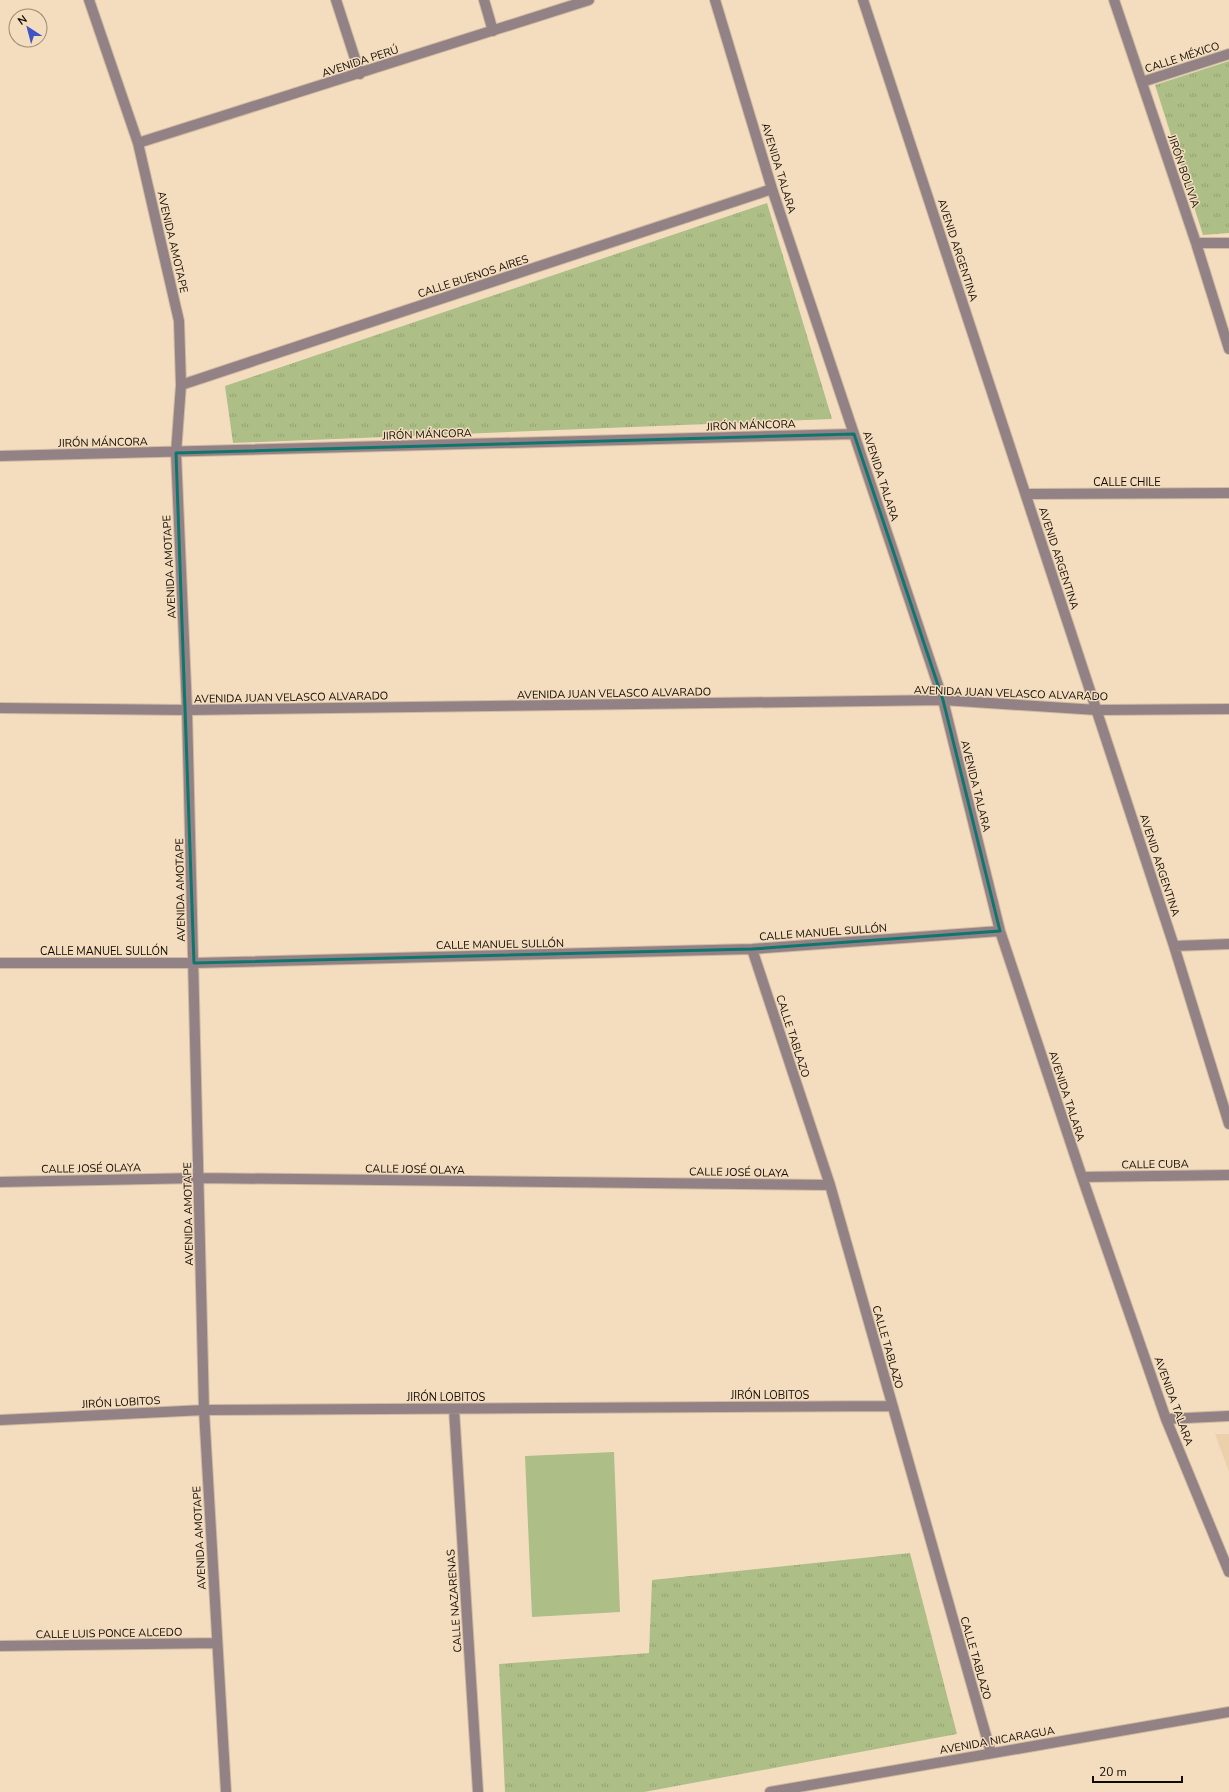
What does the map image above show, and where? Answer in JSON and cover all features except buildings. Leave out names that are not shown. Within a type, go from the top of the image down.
[{"type":"street","name":"AVENIDA AMOTAPE","points":[[90,0],[138,143],[179,321],[181,385],[176,453],[187,710],[204,1410],[226,1792]]},
{"type":"street","points":[[336,0],[360,74]]},
{"type":"street","points":[[484,0],[493,31]]},
{"type":"street","name":"AVENIDA PERÚ","points":[[138,143],[360,74],[589,0]]},
{"type":"street","name":"AVENIDA TALARA","points":[[715,0],[772,189],[943,700],[1000,931],[1082,1177],[1166,1419],[1229,1572]]},
{"type":"street","name":"AVENID ARGENTINA","points":[[863,0],[1174,946],[1229,1124]]},
{"type":"street","name":"JIRÓN BOLIVIA","points":[[1114,0],[1196,243],[1229,349]]},
{"type":"street","name":"CALLE MÉXICO","points":[[1142,82],[1229,54]]},
{"type":"street","name":"CALLE BUENOS AIRES","points":[[181,385],[772,189]]},
{"type":"street","points":[[1196,243],[1229,243]]},
{"type":"street","name":"JIRÓN MÁNCORA","points":[[0,456],[176,453],[854,434]]},
{"type":"street","name":"CALLE CHILE","points":[[1026,494],[1229,493]]},
{"type":"street","name":"AVENIDA JUAN VELASCO ALVARADO","points":[[0,708],[187,710],[943,700],[1097,710],[1229,709]]},
{"type":"street","name":"CALLE MANUEL SULLÓN","points":[[0,964],[194,963],[752,950],[1000,931]]},
{"type":"street","points":[[1174,946],[1229,944]]},
{"type":"street","name":"CALLE TABLAZO","points":[[752,950],[830,1186],[990,1753]]},
{"type":"street","name":"CALLE CUBA","points":[[1082,1177],[1229,1175]]},
{"type":"street","name":"CALLE JOSÉ OLAYA","points":[[0,1182],[199,1178],[830,1186]]},
{"type":"street","name":"JIRÓN LOBITOS","points":[[0,1420],[204,1410],[892,1406]]},
{"type":"street","name":"CALLE NAZARENAS","points":[[454,1409],[478,1792]]},
{"type":"street","points":[[1166,1419],[1229,1416]]},
{"type":"street","name":"CALLE LUIS PONCE ALCEDO","points":[[0,1646],[217,1643]]},
{"type":"street","name":"AVENIDA NICARAGUA","points":[[772,1792],[1229,1712]]},
{"type":"highlighted area","points":[[854,434],[943,700],[1000,931],[752,949],[194,963],[176,453]]},
{"type":"shaded area","points":[[1215,1434],[1229,1434],[1229,1472]]},
{"type":"green space","points":[[1229,61],[1229,233],[1203,235],[1155,85]]},
{"type":"green space","points":[[767,203],[832,419],[233,443],[225,386]]},
{"type":"green space","points":[[614,1452],[620,1612],[532,1617],[525,1456]]},
{"type":"green space","points":[[910,1553],[957,1734],[644,1792],[505,1792],[499,1664],[649,1653],[652,1580]]}]
